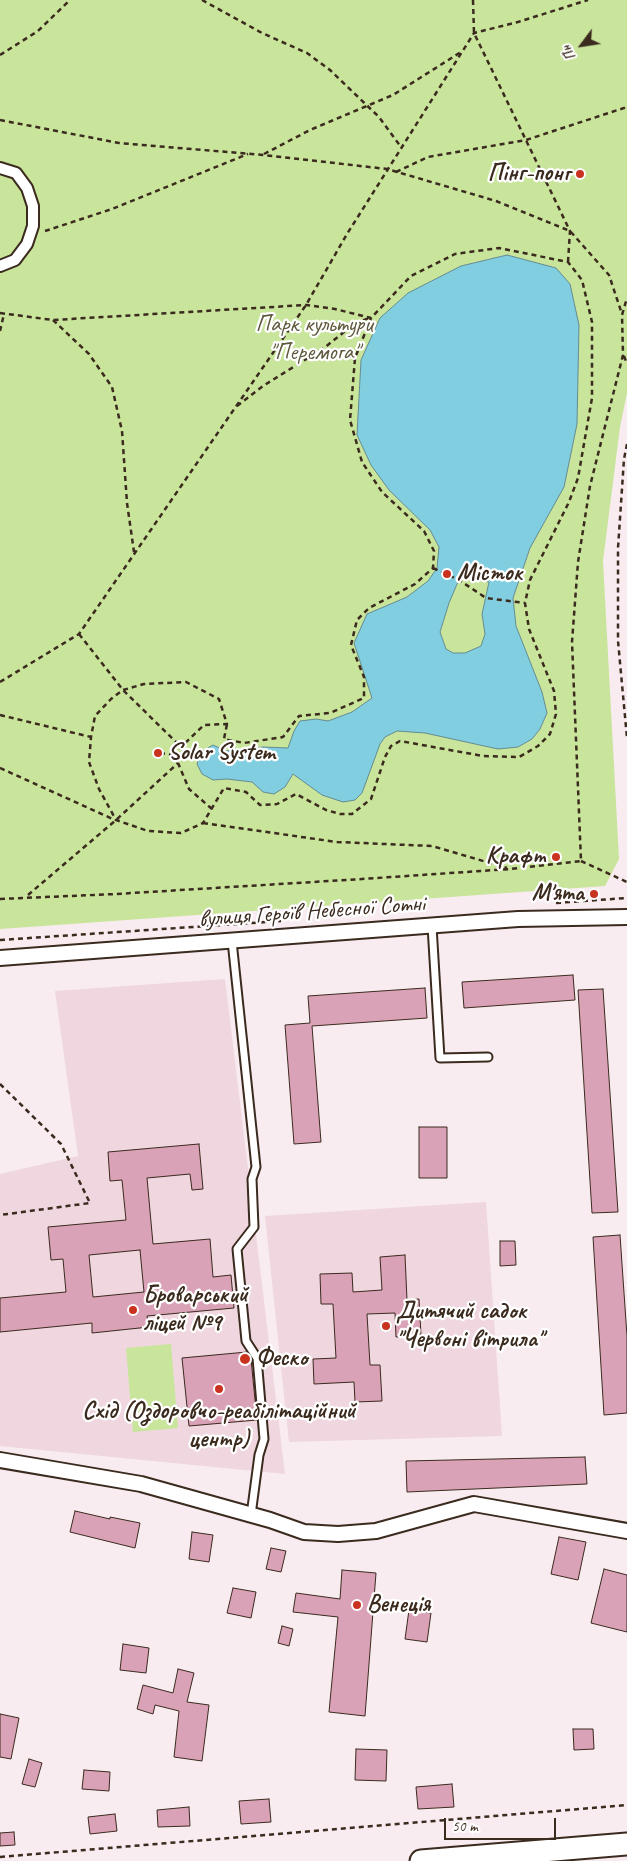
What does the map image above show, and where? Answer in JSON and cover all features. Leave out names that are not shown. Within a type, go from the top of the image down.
[{"type":"main road","points":[[421,1861],[601,1850],[627,1844]]},
{"type":"street","points":[[0,168],[16,172],[26,188],[33,206],[33,226],[27,244],[15,260],[0,266]]},
{"type":"street","name":"вулиця Героїв Небесної Сотні","points":[[0,958],[518,919],[627,917]]},
{"type":"street","points":[[0,1460],[142,1484],[304,1532],[338,1534],[376,1531],[474,1504],[627,1531]]},
{"type":"lane","points":[[432,926],[440,1058],[488,1057]]},
{"type":"lane","points":[[232,941],[256,1167],[252,1179],[254,1227],[237,1249],[246,1342],[257,1358],[264,1438],[259,1455],[251,1515]]},
{"type":"path","points":[[0,56],[38,31],[70,0]]},
{"type":"path","points":[[202,0],[262,33],[307,53],[330,70],[367,105],[401,147]]},
{"type":"path","points":[[473,0],[474,33],[570,231],[609,275],[622,314],[623,354],[590,486],[578,562],[572,642],[581,861]]},
{"type":"path","points":[[0,682],[79,634],[306,305],[387,169],[474,33],[518,22],[588,0]]},
{"type":"path","points":[[263,155],[310,130],[393,95],[463,51]]},
{"type":"path","points":[[396,172],[428,157],[526,140],[627,107]]},
{"type":"path","points":[[0,120],[119,142],[387,169],[496,201],[570,231]]},
{"type":"path","points":[[30,234],[112,209],[249,154]]},
{"type":"path","points":[[568,262],[570,231]]},
{"type":"path","points":[[116,820],[99,789],[90,762],[91,738],[96,716],[110,699],[123,690],[144,684],[186,682],[220,699],[227,724],[224,739],[244,743],[283,737],[298,716],[330,713],[364,698],[364,677],[351,645],[357,620],[369,608],[415,584],[432,568],[434,551],[424,531],[382,492],[362,462],[350,420],[355,358],[371,318],[411,276],[455,254],[499,248],[568,262],[582,280],[592,322],[590,406],[578,478],[569,502],[530,580],[525,603],[529,629],[554,691],[556,714],[550,734],[538,746],[519,757],[483,756],[400,741],[391,746],[385,757],[371,799],[352,814],[340,814],[326,810],[296,794],[277,804],[260,805],[246,792],[224,788],[203,823]]},
{"type":"path","points":[[622,314],[627,298]]},
{"type":"path","points":[[0,313],[53,320],[306,305],[335,309],[371,318]]},
{"type":"path","points":[[0,332],[4,314]]},
{"type":"path","points":[[234,408],[263,386],[324,348],[354,324],[371,318]]},
{"type":"path","points":[[53,320],[89,354],[112,387],[122,431],[127,503],[134,553]]},
{"type":"path","points":[[623,354],[627,364]]},
{"type":"path","points":[[627,444],[624,459],[618,548],[618,641],[627,738]]},
{"type":"path","points":[[432,568],[459,580],[486,598],[525,603]]},
{"type":"path","points":[[79,634],[123,690],[181,747]]},
{"type":"path","points":[[0,715],[91,738]]},
{"type":"path","points":[[27,896],[116,820],[178,763],[181,747],[204,725],[227,724]]},
{"type":"path","points":[[160,753],[180,756]]},
{"type":"path","points":[[178,763],[189,789],[212,809]]},
{"type":"path","points":[[0,768],[116,820],[148,831],[181,833],[203,823],[337,842],[432,846],[510,869]]},
{"type":"path","points":[[0,899],[27,896],[116,894],[510,869],[581,861],[626,883]]},
{"type":"path","points":[[0,1084],[61,1144],[90,1203],[0,1216]]},
{"type":"path","points":[[0,1857],[627,1804]]},
{"type":"shaded area","name":"Броварський ліцей №9","points":[[225,979],[285,1474],[0,1446],[0,1174],[78,1156],[55,991]]},
{"type":"shaded area","name":"Дитячий садок \"Червоні вітрила\"","points":[[486,1202],[502,1436],[289,1442],[265,1216]]},
{"type":"green space","name":"Парк культури \"Перемога\"","points":[[0,0],[627,0],[627,393],[620,427],[603,561],[619,859],[605,886],[0,929]]},
{"type":"green space","points":[[171,1344],[178,1428],[133,1432],[126,1348]]},
{"type":"water","points":[[507,255],[556,268],[570,284],[579,325],[577,424],[564,487],[530,548],[513,598],[516,626],[542,692],[547,713],[540,729],[532,739],[518,747],[498,749],[425,733],[397,731],[385,737],[380,744],[362,793],[355,800],[343,802],[322,795],[293,774],[285,787],[274,794],[263,792],[252,782],[227,779],[213,780],[202,774],[197,764],[201,752],[213,745],[226,751],[263,747],[288,748],[300,721],[316,719],[328,721],[352,712],[372,698],[354,643],[367,614],[407,597],[428,581],[437,568],[439,547],[430,530],[389,490],[371,465],[357,435],[361,360],[380,318],[408,293],[461,266]],"holes":[[[460,577],[489,582],[482,614],[485,634],[481,646],[465,653],[453,653],[446,649],[440,632]]]},
{"type":"building","points":[[573,975],[575,1000],[464,1008],[462,982]]},
{"type":"building","points":[[425,988],[427,1018],[312,1026],[321,1142],[294,1144],[285,1025],[310,1023],[308,996]]},
{"type":"building","points":[[603,989],[618,1212],[592,1213],[578,990]]},
{"type":"building","points":[[419,1127],[447,1127],[447,1178],[419,1178]]},
{"type":"building","points":[[199,1144],[203,1189],[192,1190],[190,1174],[147,1178],[153,1244],[210,1239],[213,1277],[231,1275],[234,1308],[147,1316],[149,1327],[92,1333],[92,1323],[0,1332],[0,1298],[66,1292],[63,1259],[51,1260],[48,1227],[126,1220],[122,1180],[110,1181],[108,1152]],"holes":[[[140,1250],[144,1292],[93,1297],[89,1255]]]},
{"type":"building","points":[[620,1235],[627,1336],[627,1413],[604,1415],[593,1237]]},
{"type":"building","points":[[500,1241],[515,1241],[516,1265],[500,1266]]},
{"type":"building","points":[[405,1255],[407,1300],[419,1299],[421,1335],[396,1337],[395,1313],[367,1314],[370,1365],[380,1365],[382,1401],[355,1402],[354,1382],[314,1384],[313,1359],[336,1358],[333,1304],[321,1304],[320,1274],[352,1273],[353,1292],[382,1290],[380,1257]]},
{"type":"building","name":"Схід (Оздоровчо-реабілітаційний центр)","points":[[247,1352],[251,1359],[257,1420],[189,1426],[182,1358]]},
{"type":"building","points":[[585,1457],[587,1484],[407,1492],[406,1461]]},
{"type":"building","points":[[75,1511],[110,1519],[110,1517],[140,1523],[135,1548],[70,1532]]},
{"type":"building","points":[[192,1532],[213,1535],[209,1562],[189,1559]]},
{"type":"building","points":[[559,1537],[586,1542],[578,1580],[551,1574]]},
{"type":"building","points":[[271,1548],[286,1551],[281,1572],[266,1569]]},
{"type":"building","points":[[604,1569],[627,1575],[627,1632],[591,1623]]},
{"type":"building","points":[[342,1570],[376,1573],[365,1716],[329,1712],[338,1617],[293,1612],[296,1593],[340,1599]]},
{"type":"building","points":[[233,1588],[256,1592],[251,1618],[227,1613]]},
{"type":"building","points":[[409,1610],[431,1613],[427,1642],[405,1639]]},
{"type":"building","points":[[282,1626],[293,1629],[289,1646],[278,1643]]},
{"type":"building","points":[[123,1644],[149,1648],[146,1673],[120,1670]]},
{"type":"building","points":[[178,1669],[194,1673],[187,1702],[209,1705],[202,1761],[174,1757],[179,1711],[155,1705],[153,1714],[137,1709],[143,1685],[173,1693]]},
{"type":"building","points":[[0,1714],[19,1718],[11,1759],[0,1757]]},
{"type":"building","points":[[573,1729],[593,1729],[594,1749],[574,1750]]},
{"type":"building","points":[[356,1749],[387,1750],[386,1781],[355,1780]]},
{"type":"building","points":[[29,1759],[42,1763],[35,1787],[22,1784]]},
{"type":"building","points":[[84,1770],[110,1772],[109,1791],[82,1789]]},
{"type":"building","points":[[452,1784],[454,1807],[418,1809],[416,1787]]},
{"type":"building","points":[[269,1799],[271,1822],[241,1824],[239,1801]]},
{"type":"building","points":[[189,1807],[190,1826],[158,1827],[157,1810]]},
{"type":"building","points":[[115,1814],[117,1831],[90,1834],[88,1817]]},
{"type":"building","points":[[14,1832],[15,1845],[0,1846],[0,1833]]},
{"type":"place","name":"Пінг-понг","points":[[580,174]]},
{"type":"place","name":"Місток","points":[[447,574]]},
{"type":"place","name":"Solar System","points":[[158,753]]},
{"type":"place","name":"Крафт","points":[[556,857]]},
{"type":"place","name":"М'ята","points":[[594,894]]},
{"type":"place","name":"Броварський ліцей №9","points":[[133,1310]]},
{"type":"place","name":"Дитячий садок \"Червоні вітрила\"","points":[[386,1326]]},
{"type":"place","name":"Феско","points":[[245,1359]]},
{"type":"place","name":"Схід (Оздоровчо-реабілітаційний центр)","points":[[219,1389]]},
{"type":"place","name":"Венеція","points":[[357,1605]]}]
